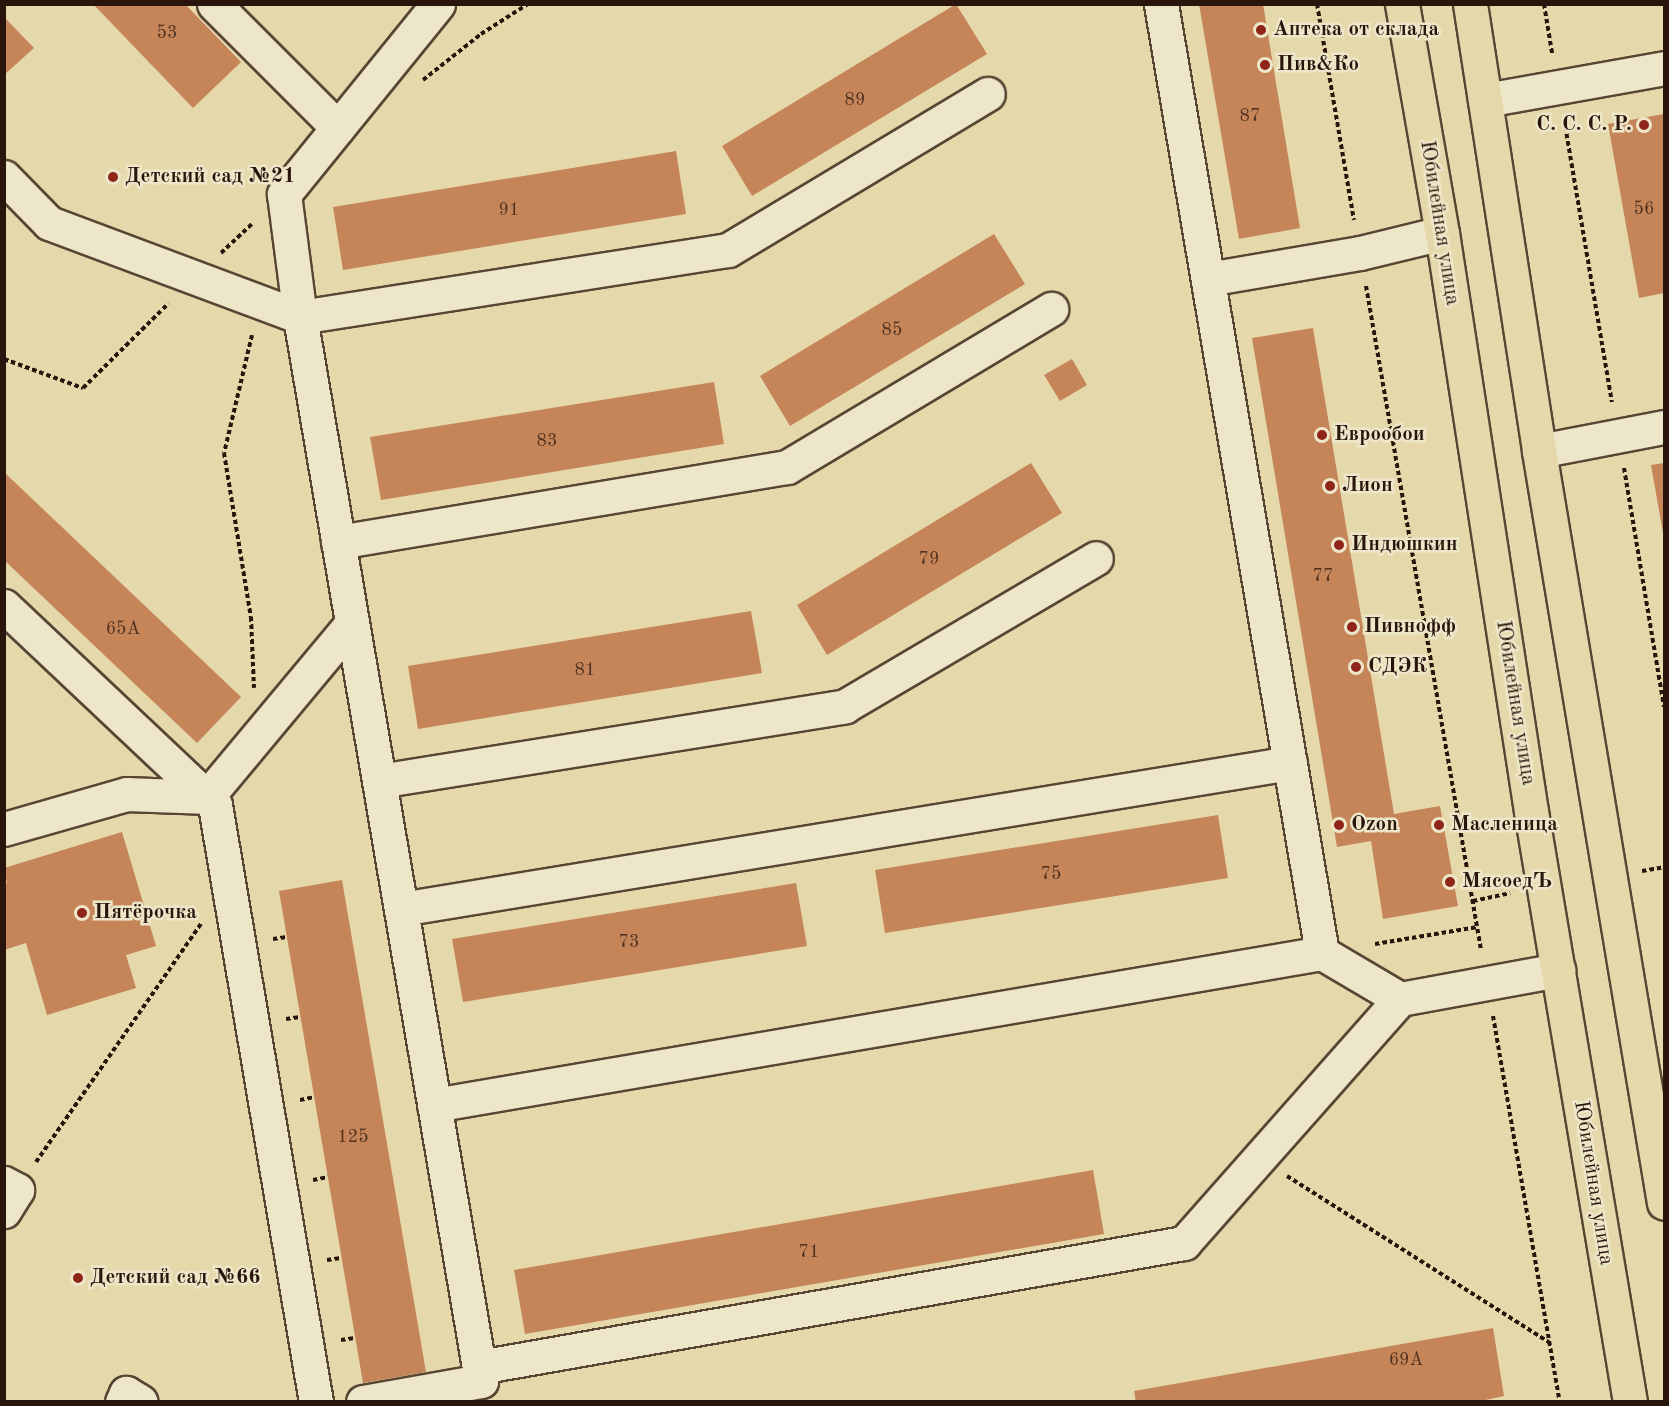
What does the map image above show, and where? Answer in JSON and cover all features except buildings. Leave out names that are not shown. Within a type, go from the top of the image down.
[{"type":"main road","name":"Юбилейная улица","points":[[1402,4],[1442,233],[1558,970],[1630,1401]]},
{"type":"main road","points":[[1470,4],[1539,451],[1665,1203]]},
{"type":"lane","points":[[214,4],[338,128]]},
{"type":"lane","points":[[363,1401],[481,1381],[300,317],[284,194],[438,4]]},
{"type":"lane","points":[[1161,4],[1322,953]]},
{"type":"lane","points":[[1485,100],[1665,68]]},
{"type":"lane","points":[[4,177],[49,223],[196,276],[300,317],[728,250],[988,94]]},
{"type":"lane","points":[[1208,279],[1360,253],[1442,233]]},
{"type":"lane","points":[[338,542],[787,467],[1051,309]]},
{"type":"lane","points":[[1539,451],[1665,427]]},
{"type":"lane","points":[[379,781],[845,706],[1096,558]]},
{"type":"lane","points":[[4,606],[215,805],[316,1401]]},
{"type":"lane","points":[[207,797],[352,623]]},
{"type":"lane","points":[[401,909],[1290,763]]},
{"type":"lane","points":[[4,829],[127,794],[207,797]]},
{"type":"lane","points":[[434,1105],[1322,953],[1400,999]]},
{"type":"lane","points":[[479,1367],[1184,1243],[1400,999],[1558,970]]},
{"type":"lane","points":[[122,1401],[126,1393],[141,1401]]},
{"type":"path","points":[[415,86],[481,34],[528,4]]},
{"type":"path","points":[[1317,4],[1560,1401]]},
{"type":"path","points":[[1544,4],[1665,707]]},
{"type":"path","points":[[4,359],[83,388],[196,276],[284,194]]},
{"type":"path","points":[[254,695],[251,617],[224,453],[259,301]]},
{"type":"path","points":[[9,1195],[228,884]]},
{"type":"path","points":[[1322,953],[1478,927]]},
{"type":"path","points":[[1259,1158],[1550,1342]]},
{"type":"place","name":"Аптека от склада","points":[[1261,30]]},
{"type":"place","name":"Пив&Ко","points":[[1265,65]]},
{"type":"place","name":"С. С. С. Р.","points":[[1644,125]]},
{"type":"place","name":"Детский сад №21","points":[[113,177]]},
{"type":"place","name":"Еврообои","points":[[1322,435]]},
{"type":"place","name":"Лион","points":[[1330,486]]},
{"type":"place","name":"Индюшкин","points":[[1339,545]]},
{"type":"place","name":"Пивнофф","points":[[1352,627]]},
{"type":"place","name":"СДЭК","points":[[1356,667]]},
{"type":"place","name":"Ozon","points":[[1339,825]]},
{"type":"place","name":"Масленица","points":[[1439,825]]},
{"type":"place","name":"МясоедЪ","points":[[1450,882]]},
{"type":"place","name":"Пятёрочка","points":[[82,913]]},
{"type":"place","name":"Детский сад №66","points":[[78,1278]]}]
